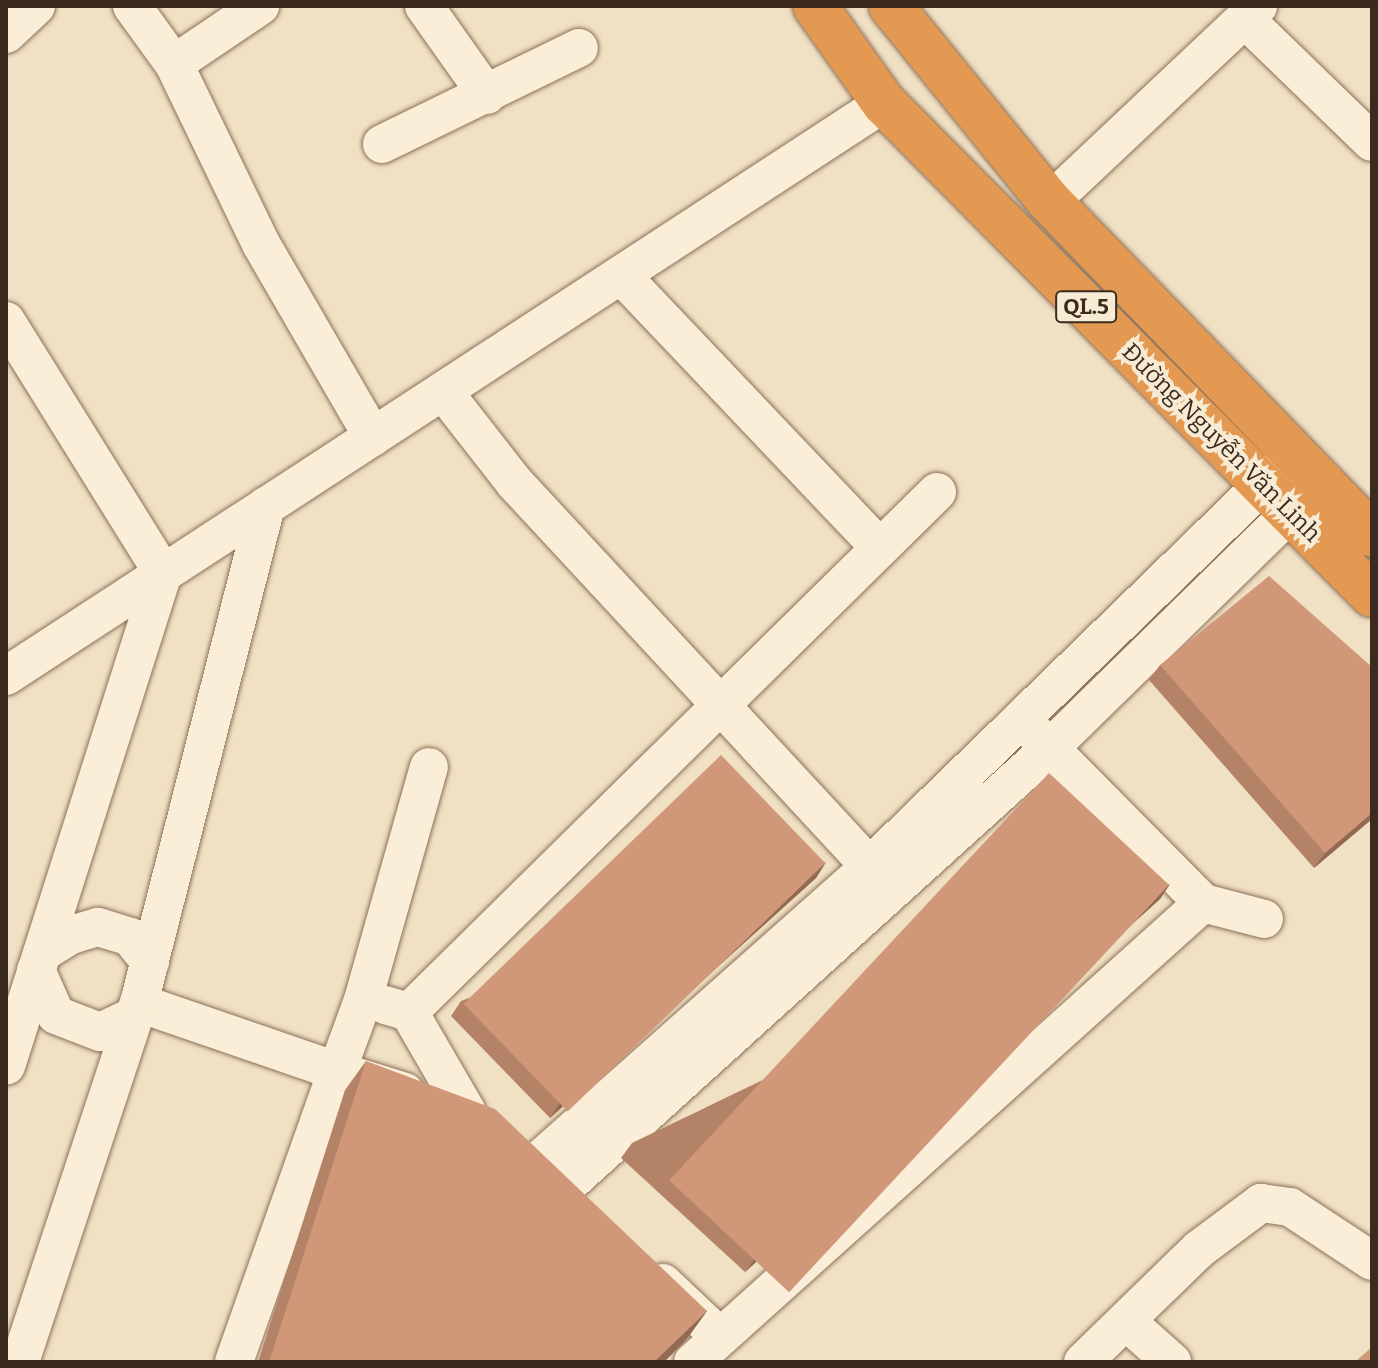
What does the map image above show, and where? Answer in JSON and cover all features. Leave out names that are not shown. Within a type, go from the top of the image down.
[{"type":"highway","name":"Đường Nguyễn Văn Linh","points":[[815,6],[884,103],[1292,484],[1372,534]]},
{"type":"highway","name":"Đường Nguyễn Văn Linh","points":[[891,6],[1050,202],[1292,484],[1372,595]]},
{"type":"street","points":[[6,34],[36,6]]},
{"type":"street","points":[[132,6],[174,64],[261,244],[373,437]]},
{"type":"street","points":[[174,64],[260,6]]},
{"type":"street","points":[[424,6],[487,95]]},
{"type":"street","points":[[1050,202],[1252,13],[1372,142]]},
{"type":"street","points":[[382,144],[579,48]]},
{"type":"street","points":[[7,673],[884,103]]},
{"type":"street","points":[[621,275],[880,548]]},
{"type":"street","points":[[6,321],[163,573],[6,1066]]},
{"type":"street","points":[[443,391],[514,482],[882,880]]},
{"type":"street","points":[[39,962],[56,1015],[100,1032],[137,1010],[467,1112],[536,1163],[574,1200],[882,880],[1023,722],[1292,484]]},
{"type":"street","points":[[536,1163],[882,880],[1050,748],[1292,484]]},
{"type":"street","points":[[409,1012],[937,492]]},
{"type":"street","points":[[20,1362],[137,1010],[266,506]]},
{"type":"street","points":[[1023,722],[1203,903],[1264,919]]},
{"type":"street","points":[[234,1362],[363,1000],[429,767]]},
{"type":"street","points":[[641,1263],[706,1349],[1203,903]]},
{"type":"street","points":[[39,962],[71,935],[98,927],[130,937],[150,962]]},
{"type":"street","points":[[363,1000],[409,1012],[467,1112]]},
{"type":"street","points":[[1083,1362],[1234,1219],[1261,1203],[1290,1207],[1372,1261]]},
{"type":"street","points":[[1126,1321],[1172,1362]]},
{"type":"building","points":[[1269,576],[1372,667],[1372,813],[1325,853],[1160,665]]},
{"type":"building","points":[[721,755],[825,863],[568,1112],[463,1004]]},
{"type":"building","points":[[1049,773],[1169,885],[789,1292],[669,1180]]},
{"type":"building","points":[[366,1061],[495,1109],[707,1311],[654,1362],[269,1362]]},
{"type":"building","points":[[1372,1347],[1372,1362],[1355,1362]]}]
